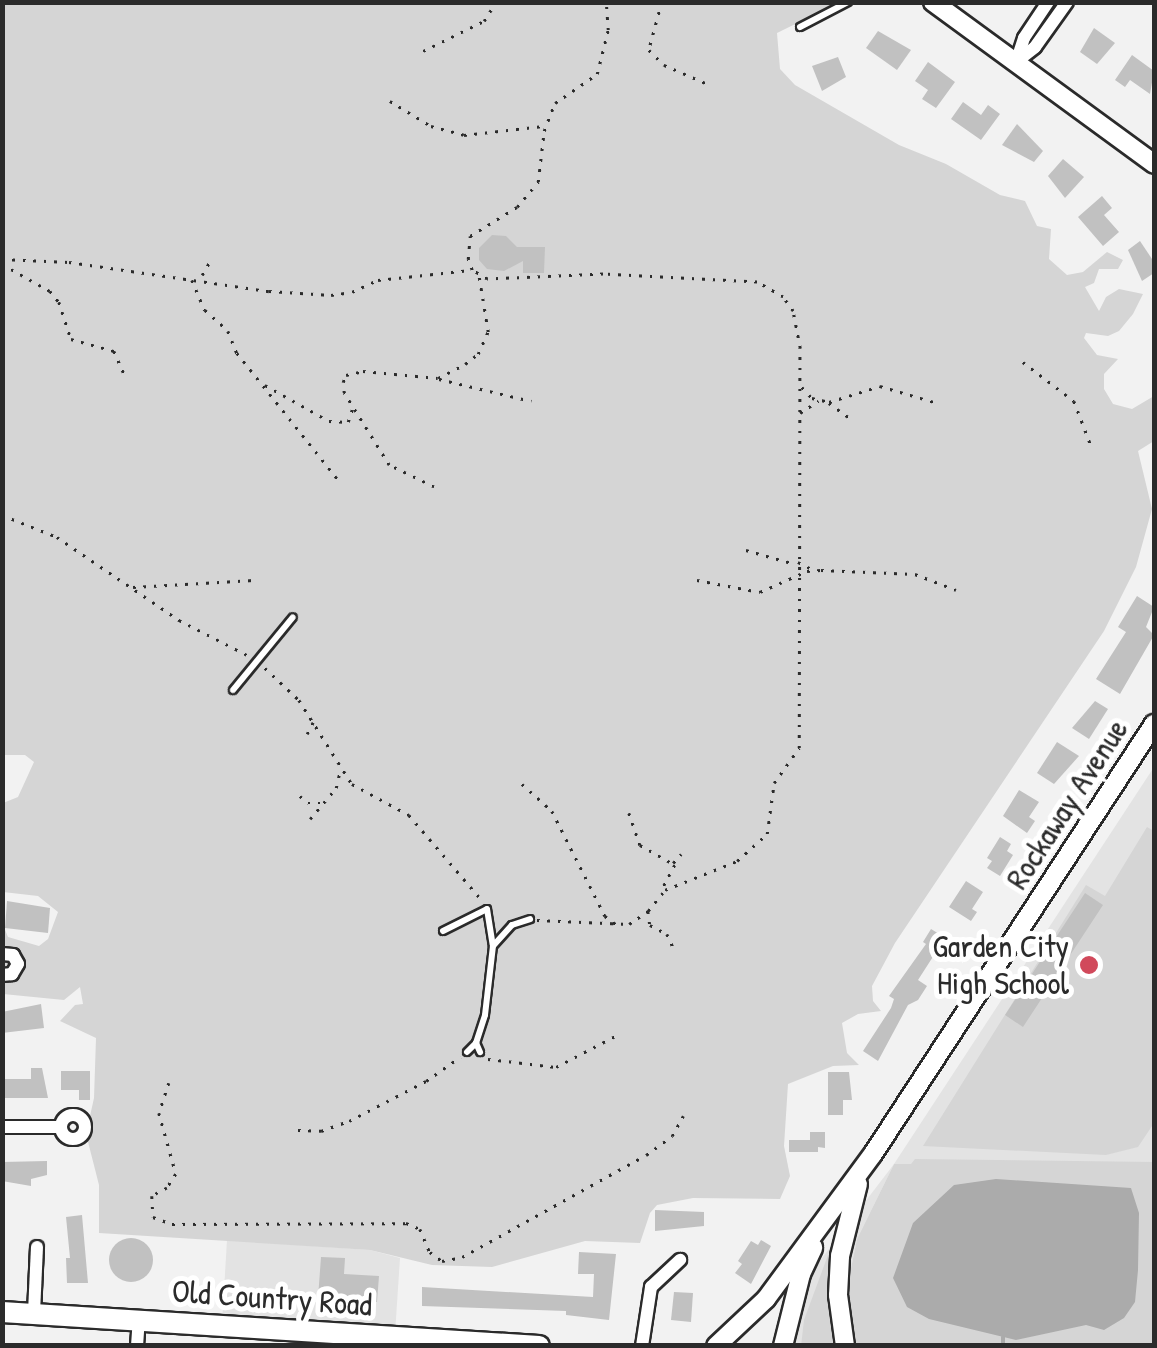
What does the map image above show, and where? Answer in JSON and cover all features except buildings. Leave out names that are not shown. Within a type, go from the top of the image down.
[{"type":"main road","points":[[933,2],[1154,164]]},
{"type":"main road","name":"Rockaway Avenue","points":[[716,1346],[766,1299],[864,1166],[1154,724]]},
{"type":"main road","name":"Rockaway Avenue","points":[[845,1346],[838,1295],[840,1256],[848,1212],[864,1166]]},
{"type":"main road","name":"Rockaway Avenue","points":[[782,1346],[801,1274],[828,1216]]},
{"type":"main road","name":"Old Country Road","points":[[2,1312],[139,1320],[276,1337],[538,1346]]},
{"type":"street","points":[[1016,62],[1024,38],[1048,2]]},
{"type":"street","points":[[1016,62],[1035,47],[1067,2]]},
{"type":"street","points":[[2,954],[13,956],[18,964],[12,974],[2,974]]},
{"type":"street","points":[[2,1127],[61,1127]]},
{"type":"street","points":[[34,1314],[37,1247]]},
{"type":"street","points":[[642,1346],[651,1287],[680,1260]]},
{"type":"street","points":[[137,1346],[139,1320]]},
{"type":"lane","points":[[800,27],[848,2]]},
{"type":"lane","points":[[234,690],[259,664],[293,617]]},
{"type":"lane","points":[[443,930],[487,909],[494,946],[485,1015],[476,1042],[466,1052]]},
{"type":"lane","points":[[494,946],[512,925],[530,918]]},
{"type":"lane","points":[[476,1042],[480,1052]]},
{"type":"path","points":[[423,50],[484,21],[496,2]]},
{"type":"path","points":[[438,378],[465,364],[485,343],[487,317],[478,276],[472,270],[466,249],[470,236],[517,207],[538,182],[545,126],[555,103],[598,74],[606,46],[606,2]]},
{"type":"path","points":[[662,2],[649,50],[664,65],[708,84]]},
{"type":"path","points":[[390,101],[431,126],[464,136],[545,126]]},
{"type":"path","points":[[2,262],[191,276],[270,291],[331,294],[352,292],[378,280],[472,270]]},
{"type":"path","points":[[2,262],[50,292],[60,302],[71,338],[114,352],[125,376]]},
{"type":"path","points":[[200,278],[209,263]]},
{"type":"path","points":[[478,276],[507,280],[603,274],[757,282],[784,297],[793,310],[798,329],[799,748],[774,783],[768,834],[720,871],[664,890],[648,911],[632,923]]},
{"type":"path","points":[[191,276],[205,310],[228,331],[237,352],[340,482]]},
{"type":"path","points":[[1023,362],[1074,402],[1092,448]]},
{"type":"path","points":[[434,487],[389,465],[368,426],[352,408],[342,382],[354,372],[438,378],[531,401]]},
{"type":"path","points":[[260,382],[329,421],[348,422],[352,408]]},
{"type":"path","points":[[800,384],[819,401]]},
{"type":"path","points":[[799,414],[810,402],[829,402],[880,386],[934,402]]},
{"type":"path","points":[[829,402],[848,417]]},
{"type":"path","points":[[2,516],[57,538],[131,588],[259,664],[314,721],[340,769],[361,792],[409,815],[487,909]]},
{"type":"path","points":[[746,550],[819,570]]},
{"type":"path","points":[[697,580],[760,592],[797,575],[819,570],[915,574],[956,590]]},
{"type":"path","points":[[131,588],[254,580]]},
{"type":"path","points":[[306,734],[314,721]]},
{"type":"path","points":[[310,819],[336,788],[340,769]]},
{"type":"path","points":[[522,784],[552,811],[605,916],[618,926]]},
{"type":"path","points":[[300,796],[308,803],[321,802]]},
{"type":"path","points":[[629,812],[640,845],[673,863]]},
{"type":"path","points":[[655,901],[681,854]]},
{"type":"path","points":[[648,911],[650,925]]},
{"type":"path","points":[[530,918],[650,925],[667,934],[674,947]]},
{"type":"path","points":[[480,1052],[494,1063],[546,1069],[567,1063],[593,1044],[621,1033]]},
{"type":"path","points":[[298,1130],[321,1131],[349,1121],[426,1080],[466,1052]]},
{"type":"path","points":[[169,1084],[159,1113],[176,1174],[167,1188],[152,1196],[154,1218],[172,1224],[406,1222],[420,1229],[430,1252],[442,1261],[462,1257],[646,1155],[672,1136],[682,1116]]},
{"type":"shaded area","points":[[2,3],[838,3],[777,33],[780,69],[795,85],[899,145],[946,164],[1000,195],[1025,201],[1037,226],[1051,229],[1049,259],[1067,275],[1083,272],[1107,252],[1123,260],[1118,269],[1099,269],[1094,283],[1085,287],[1099,311],[1106,297],[1119,289],[1143,294],[1133,314],[1119,331],[1108,336],[1086,333],[1084,338],[1097,355],[1118,359],[1104,374],[1104,389],[1113,404],[1132,409],[1154,396],[1154,441],[1138,451],[1152,509],[1136,567],[1104,631],[895,943],[872,986],[873,1001],[881,1011],[858,1014],[842,1023],[847,1053],[859,1065],[833,1066],[788,1084],[784,1146],[790,1176],[780,1199],[693,1198],[657,1205],[650,1213],[640,1243],[585,1241],[492,1267],[432,1265],[370,1250],[99,1233],[99,1185],[86,1134],[94,1098],[96,1038],[60,1021],[75,1005],[83,1004],[80,987],[64,1000],[3,994],[3,925],[8,937],[39,946],[48,939],[58,912],[38,896],[3,892],[3,803],[18,797],[34,762],[25,755],[2,755]]},
{"type":"shaded area","name":"Garden City High School","points":[[1154,767],[1154,1167],[894,1164]]},
{"type":"shaded area","name":"Garden City High School","points":[[1147,827],[1154,831],[1154,1123],[1138,1147],[1106,1155],[923,1146],[1086,885],[1105,896]]},
{"type":"shaded area","points":[[915,1159],[1154,1162],[1154,1345],[855,1346],[848,1283],[857,1239],[894,1164],[911,1164]]},
{"type":"shaded area","points":[[894,1164],[857,1239],[848,1284],[855,1345],[784,1346],[793,1296]]},
{"type":"shaded area","points":[[996,1179],[1131,1188],[1139,1213],[1138,1270],[1135,1302],[1124,1318],[1104,1330],[1086,1325],[1016,1340],[929,1319],[907,1307],[893,1278],[913,1223],[954,1185]]},
{"type":"shaded area","points":[[227,1240],[370,1250],[400,1258],[395,1334],[222,1324]]},
{"type":"shaded area","points":[[828,1255],[835,1257],[830,1302],[835,1345],[801,1346],[804,1320]]},
{"type":"waterway","points":[[1003,1337],[1003,1346]]},
{"type":"place","name":"Garden City High School","points":[[1089,965]]}]
